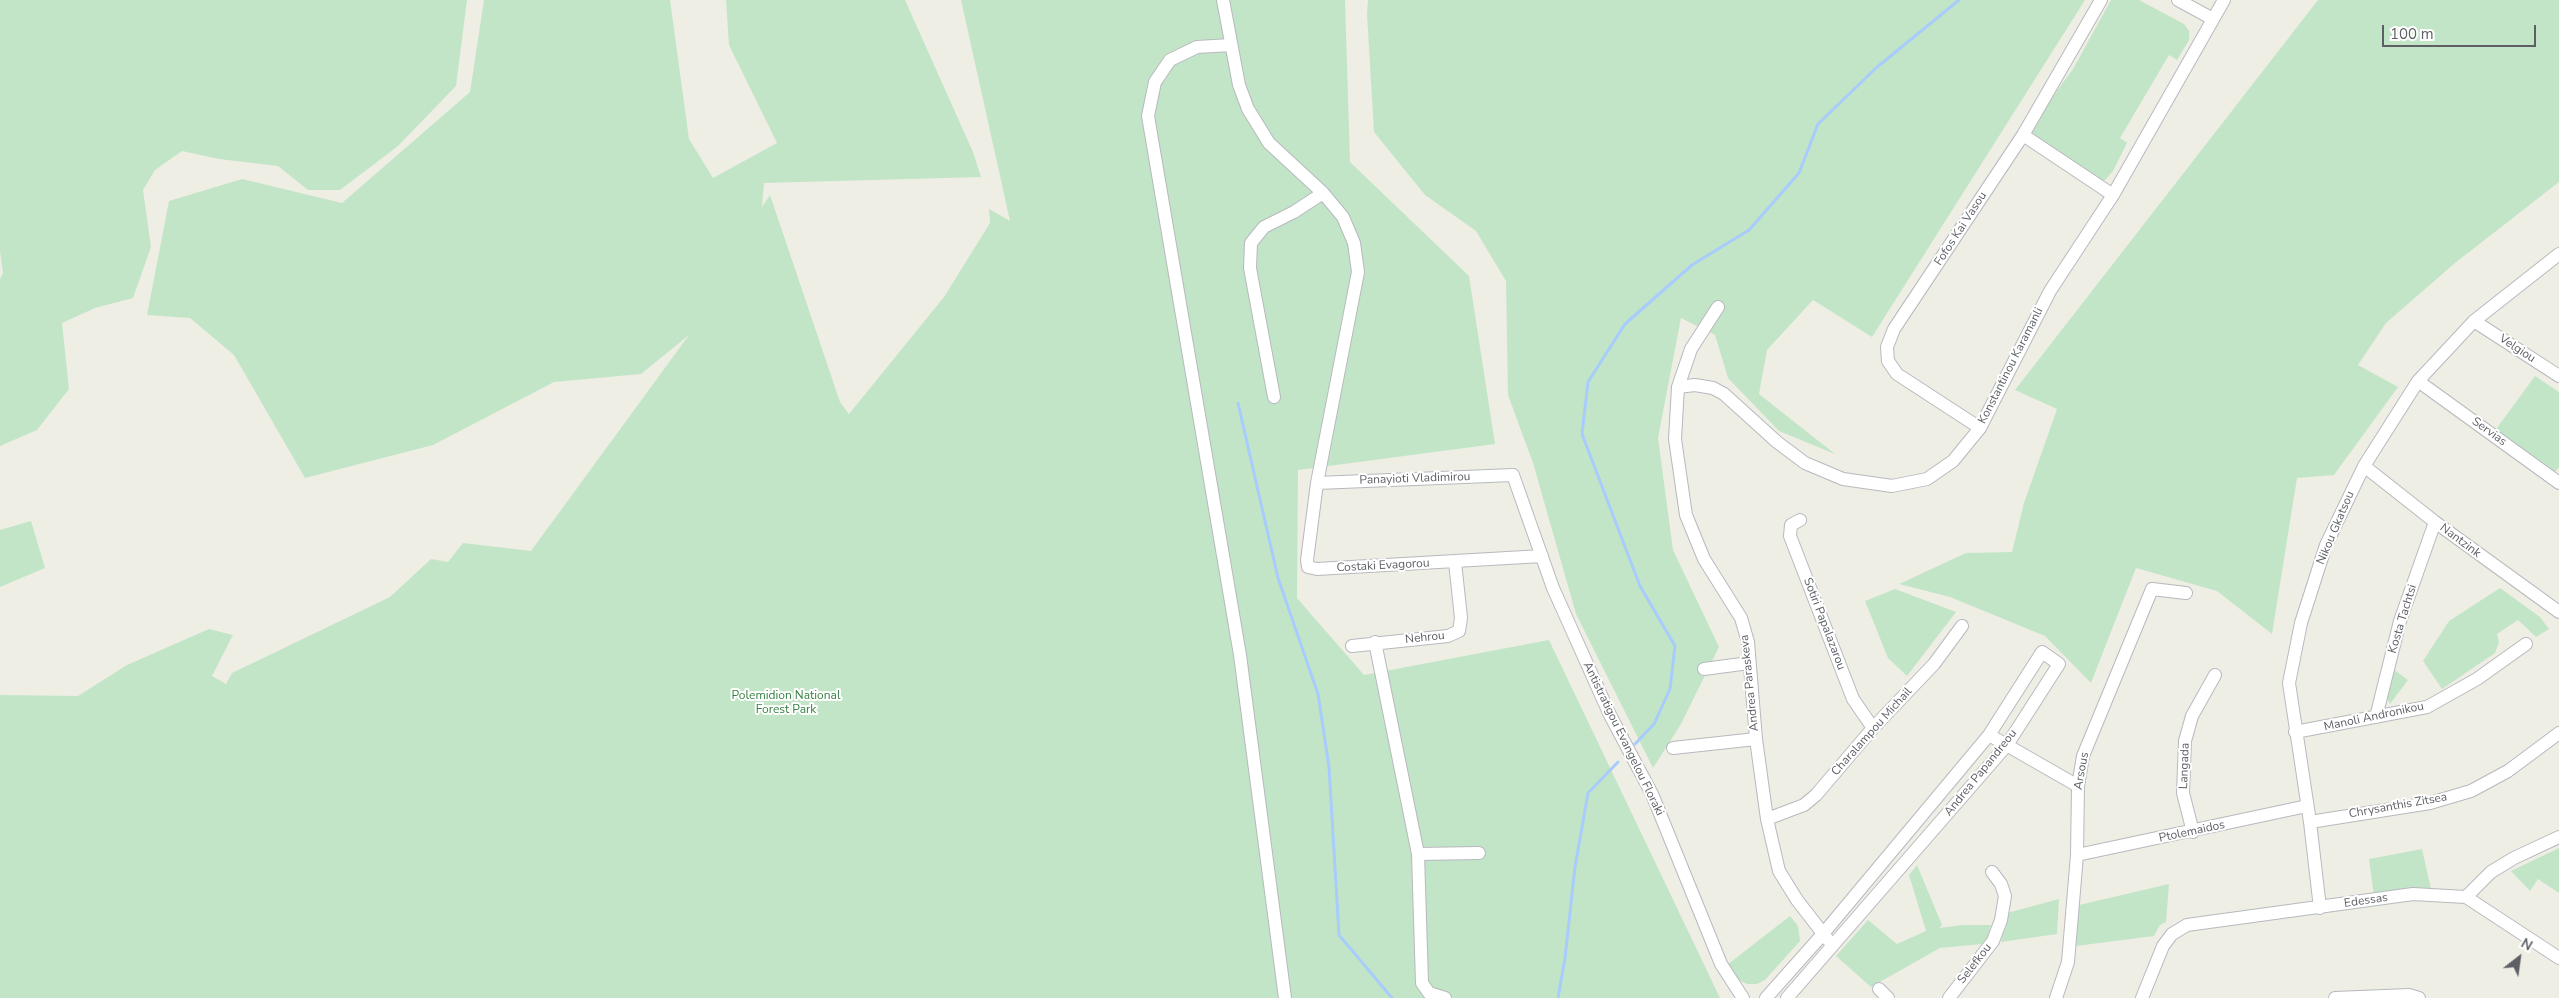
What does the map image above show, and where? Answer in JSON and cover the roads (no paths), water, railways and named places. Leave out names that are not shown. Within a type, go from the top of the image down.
[{"type":"street","points":[[1223,0],[1239,84],[1248,109],[1269,143],[1322,193],[1343,217],[1354,243],[1358,272],[1316,484]]},
{"type":"street","name":"Fofos Kai Vasou","points":[[1980,428],[1897,374],[1888,361],[1887,348],[1894,329],[2023,135],[2101,0]]},
{"type":"street","points":[[2178,0],[2213,19]]},
{"type":"street","name":"Konstantinou Karamanli","points":[[1678,387],[1695,385],[1713,388],[1724,394],[1777,442],[1805,463],[1843,479],[1892,486],[1927,479],[1953,461],[1980,428],[2050,291],[2113,195],[2224,0]]},
{"type":"street","points":[[1231,45],[1198,46],[1170,60],[1155,82],[1148,116],[1240,655],[1284,998]]},
{"type":"street","points":[[2023,135],[2113,195]]},
{"type":"street","points":[[1274,397],[1250,268],[1251,243],[1264,227],[1294,212],[1322,193]]},
{"type":"street","name":"Nikou Gkatsou","points":[[2320,908],[2310,822],[2289,683],[2301,623],[2326,545],[2364,466],[2418,381],[2474,321],[2556,260]]},
{"type":"street","name":"Andrea Paraskeva","points":[[1718,307],[1691,349],[1678,387],[1675,439],[1686,515],[1704,559],[1741,618],[1748,642],[1756,739],[1768,819],[1779,871],[1822,935],[1833,944]]},
{"type":"street","name":"Velgiou","points":[[2474,321],[2559,376]]},
{"type":"street","name":"Servias","points":[[2418,381],[2559,484]]},
{"type":"street","name":"Nantzink","points":[[2364,466],[2435,522],[2559,612]]},
{"type":"street","name":"Panayioti Vladimirou","points":[[1316,484],[1514,475]]},
{"type":"street","name":"Antistratigou Evangelou Floraki","points":[[1514,475],[1552,588],[1610,716],[1652,794],[1722,964],[1743,998]]},
{"type":"street","name":"Costaki Evagorou","points":[[1316,484],[1306,560],[1308,567],[1317,569],[1542,556]]},
{"type":"street","name":"Sotiri Papalazarou","points":[[1800,520],[1790,525],[1790,536],[1852,699],[1873,728]]},
{"type":"street","name":"Kosta Tachtsi","points":[[2376,718],[2400,621],[2435,522]]},
{"type":"street","name":"Nehrou","points":[[1352,646],[1375,642],[1448,636],[1459,631],[1461,618],[1454,562]]},
{"type":"street","name":"Arsous","points":[[2056,998],[2068,962],[2077,855],[2078,786],[2083,756],[2092,731],[2121,669],[2152,588],[2186,593]]},
{"type":"street","name":"Charalampou Michail","points":[[1768,819],[1804,805],[1816,795],[1873,728],[1934,664],[1962,626]]},
{"type":"street","points":[[1375,642],[1418,854],[1422,983],[1429,994],[1446,998]]},
{"type":"street","name":"Manoli Andronikou","points":[[2295,732],[2427,707],[2477,680],[2526,644]]},
{"type":"street","name":"Andrea Papandreou","points":[[1766,998],[1822,935],[1989,735],[2042,652],[2059,664],[2007,745],[1787,998]]},
{"type":"street","points":[[1704,669],[1749,663]]},
{"type":"street","name":"Langada","points":[[2193,832],[2183,793],[2185,741],[2192,716],[2215,675]]},
{"type":"street","name":"Chrysanthis Zitsea","points":[[2310,822],[2430,803],[2471,791],[2508,771],[2559,734]]},
{"type":"street","points":[[1989,735],[2078,786]]},
{"type":"street","points":[[1673,748],[1756,739]]},
{"type":"street","name":"Ptolemaidos","points":[[2077,855],[2193,832],[2307,806]]},
{"type":"street","points":[[2559,837],[2514,858],[2491,872],[2466,897],[2559,958]]},
{"type":"street","points":[[1418,854],[1479,853]]},
{"type":"street","name":"Selefkou","points":[[1949,998],[1993,941],[2001,920],[2005,896],[2001,884],[1992,872]]},
{"type":"street","name":"Edessas","points":[[2142,998],[2163,946],[2172,934],[2187,925],[2413,894],[2466,897]]},
{"type":"street","points":[[2335,998],[2409,995],[2419,998]]},
{"type":"waterway","points":[[1635,744],[1654,724],[1670,689],[1675,646],[1640,586],[1582,434],[1588,382],[1625,324],[1692,265],[1749,230],[1799,173],[1818,124],[1876,68],[1959,0]]},
{"type":"waterway","points":[[1238,403],[1278,578],[1318,694],[1329,767],[1339,935],[1392,998]]},
{"type":"waterway","points":[[1558,998],[1565,958],[1575,867],[1588,793],[1618,762]]},
{"type":"park label","name":"Polemidion National Forest Park","points":[[786,703]]}]
